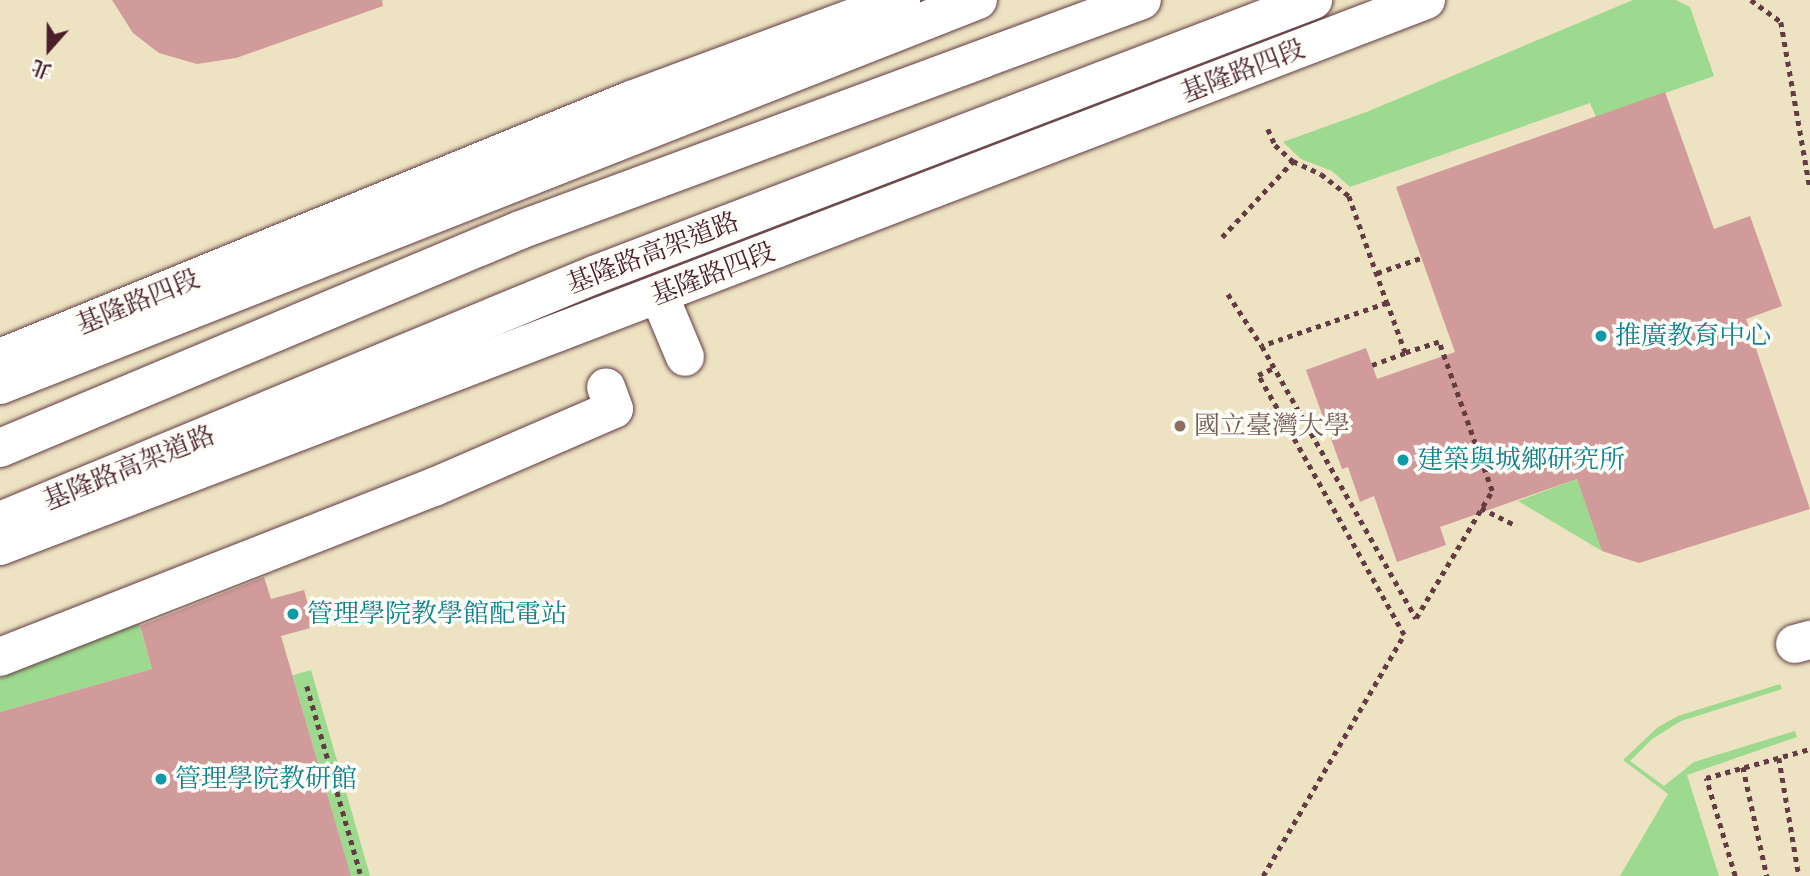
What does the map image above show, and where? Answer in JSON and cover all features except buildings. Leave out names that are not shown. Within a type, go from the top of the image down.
[{"type":"main road","name":"基隆路四段","points":[[0,358],[631,100],[901,0]]},
{"type":"main road","points":[[0,385],[978,0]]},
{"type":"main road","points":[[0,448],[520,230],[1142,0]]},
{"type":"main road","name":"基隆路高架道路","points":[[0,521],[594,275],[1313,0]]},
{"type":"main road","name":"基隆路四段","points":[[0,546],[1426,0]]},
{"type":"main road","points":[[659,295],[685,358]]},
{"type":"main road","points":[[0,657],[434,487],[614,409],[606,387]]},
{"type":"path","points":[[1751,0],[1781,22],[1810,188]]},
{"type":"path","points":[[1268,129],[1275,145],[1293,161],[1321,174],[1349,196],[1405,353]]},
{"type":"path","points":[[1222,236],[1293,161]]},
{"type":"path","points":[[1377,273],[1421,257]]},
{"type":"path","points":[[1228,294],[1262,346],[1416,618],[1492,491],[1438,342],[1372,365]]},
{"type":"path","points":[[1262,346],[1387,303]]},
{"type":"path","points":[[1263,876],[1404,635],[1258,375],[1274,368]]},
{"type":"path","points":[[1481,508],[1517,526]]},
{"type":"path","points":[[307,686],[361,876]]},
{"type":"path","points":[[1735,876],[1706,778],[1810,749]]},
{"type":"path","points":[[1779,758],[1799,876]]},
{"type":"path","points":[[1743,767],[1767,876]]},
{"type":"green space","points":[[1633,0],[1676,0],[1690,7],[1714,76],[1596,117],[1590,103],[1350,187],[1332,171],[1301,159],[1283,142],[1369,111]]},
{"type":"green space","points":[[1577,479],[1595,529],[1602,551],[1518,501]]},
{"type":"green space","points":[[139,623],[152,669],[0,712],[0,678]]},
{"type":"green space","points":[[311,670],[370,876],[350,876],[293,675]]},
{"type":"green space","points":[[1780,684],[1782,689],[1681,721],[1652,739],[1630,761],[1664,786],[1694,762],[1795,731],[1797,737],[1687,775],[1719,876],[1620,876],[1668,794],[1623,760],[1658,727],[1678,716]]},
{"type":"place","name":"推廣教育中心","points":[[1601,336]]},
{"type":"place","name":"國立臺灣大學","points":[[1180,426]]},
{"type":"place","name":"建築與城鄉研究所","points":[[1403,460]]},
{"type":"place","name":"管理學院教學館配電站","points":[[293,614]]},
{"type":"place","name":"管理學院教研館","points":[[161,779]]}]
